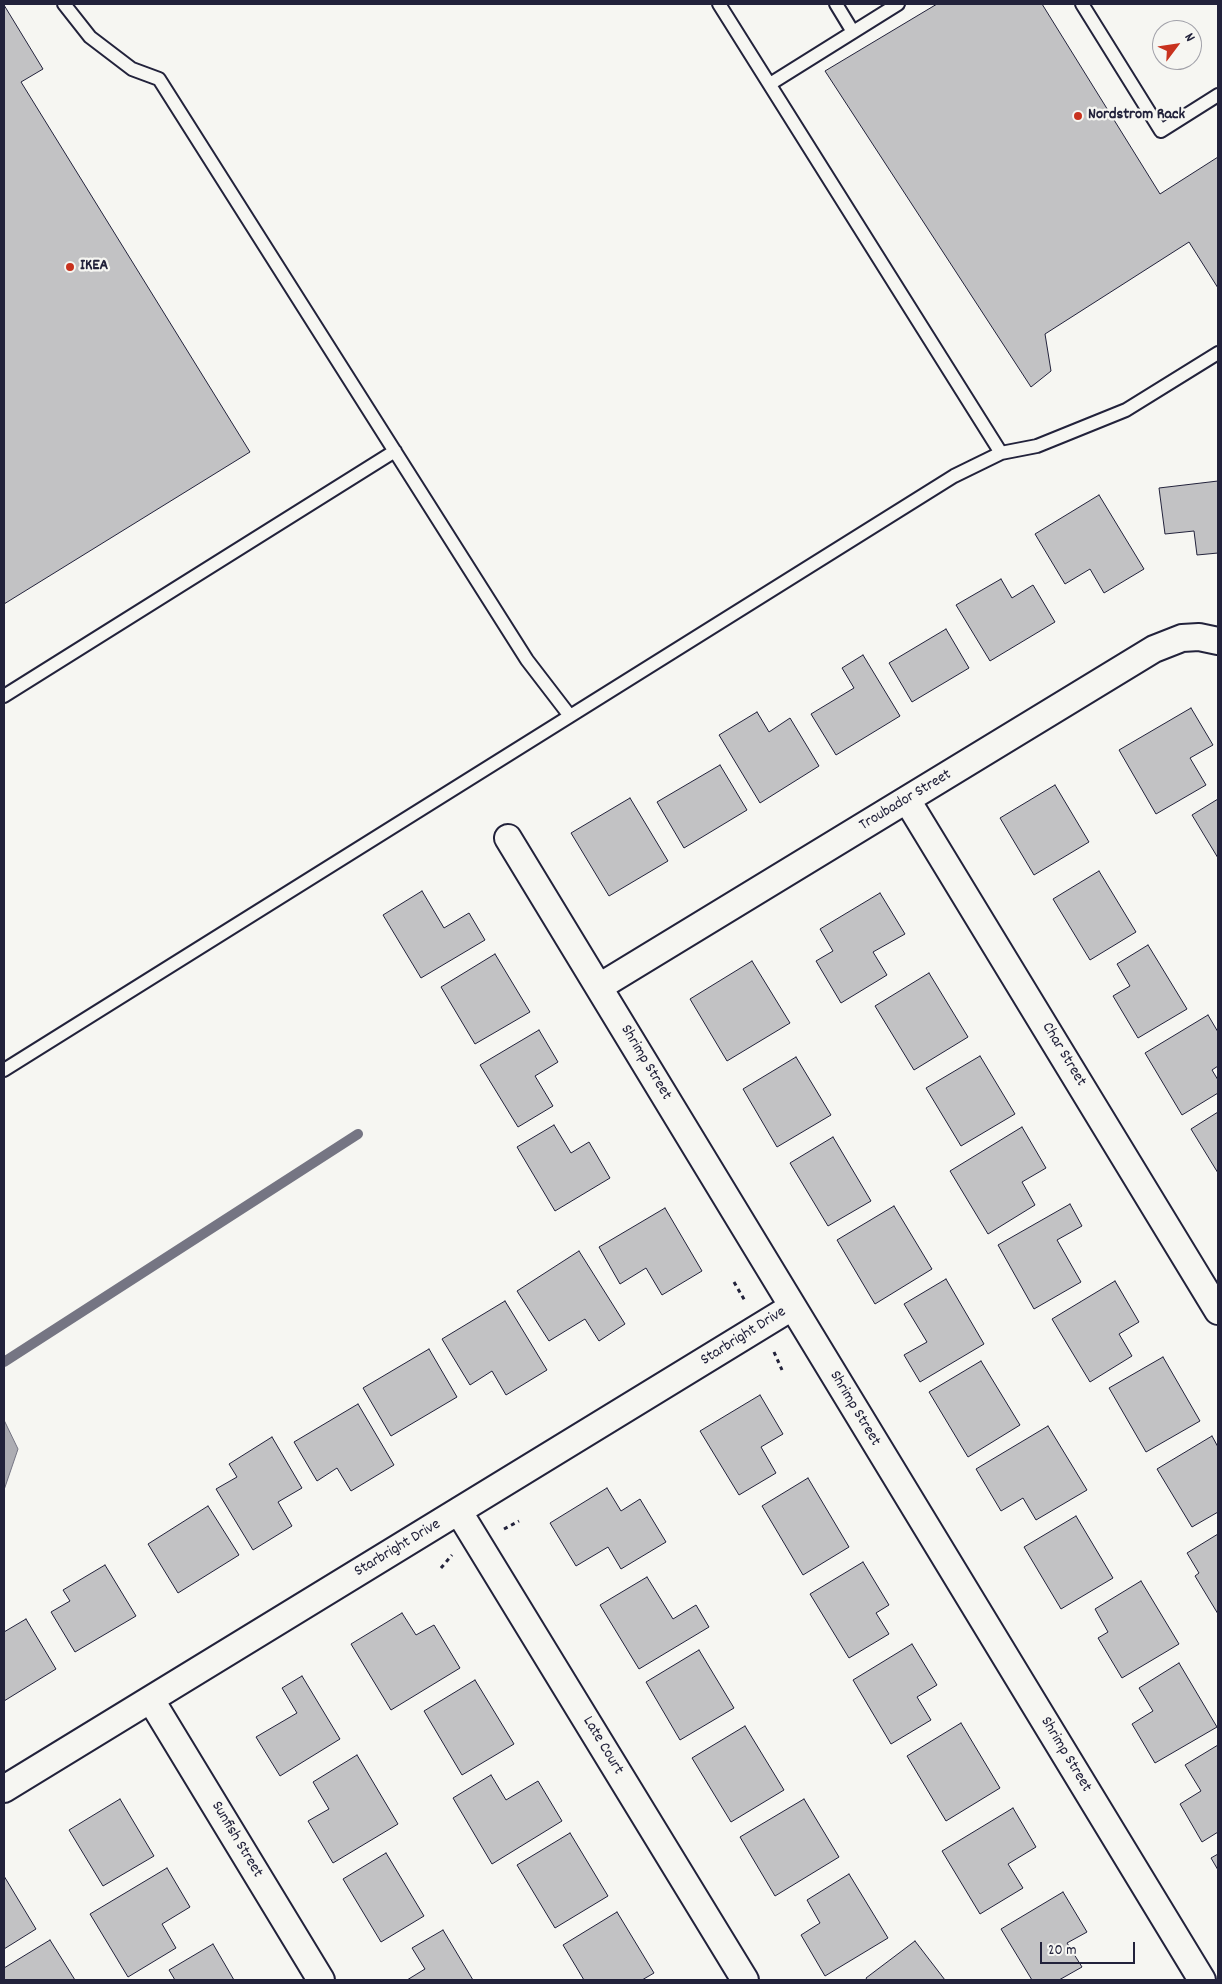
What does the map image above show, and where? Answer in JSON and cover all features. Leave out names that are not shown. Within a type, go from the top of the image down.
[{"type":"street","name":"Troubador Street","points":[[599,987],[1154,649],[1182,638],[1199,637],[1218,642]]},
{"type":"street","name":"Char Street","points":[[908,800],[1218,1311]]},
{"type":"street","name":"Shrimp Street","points":[[508,838],[1202,1980]]},
{"type":"street","name":"Starbright Drive","points":[[4,1789],[792,1308]]},
{"type":"street","name":"Late Court","points":[[459,1512],[745,1980]]},
{"type":"street","name":"Sunfish Street","points":[[151,1700],[321,1980]]},
{"type":"lane","points":[[64,4],[90,37],[132,69],[159,79],[527,660],[570,716]]},
{"type":"lane","points":[[719,4],[1001,453]]},
{"type":"lane","points":[[836,4],[853,32]]},
{"type":"lane","points":[[770,84],[898,4]]},
{"type":"lane","points":[[1082,4],[1161,132],[1218,95]]},
{"type":"lane","points":[[4,1070],[954,476],[1001,453],[1037,446],[1126,410],[1218,353]]},
{"type":"lane","points":[[4,696],[395,451]]},
{"type":"shaded area","points":[[4,1420],[18,1449],[4,1490]]},
{"type":"building","points":[[937,4],[1042,4],[1160,194],[1218,157],[1218,288],[1189,242],[1045,334],[1051,371],[1031,387],[825,71]]},
{"type":"building","name":"IKEA","points":[[4,5],[43,69],[21,82],[250,452],[4,604]]},
{"type":"building","points":[[1218,481],[1218,553],[1197,555],[1194,531],[1165,534],[1159,488]]},
{"type":"building","points":[[1099,495],[1144,569],[1104,593],[1090,569],[1065,584],[1035,534]]},
{"type":"building","points":[[1001,579],[1012,598],[1033,585],[1055,622],[990,661],[956,605]]},
{"type":"building","points":[[946,629],[969,668],[912,702],[889,663]]},
{"type":"building","points":[[863,655],[900,716],[836,755],[811,714],[854,688],[842,668]]},
{"type":"building","points":[[1191,708],[1213,745],[1190,758],[1206,785],[1156,814],[1119,750]]},
{"type":"building","points":[[757,712],[769,732],[790,718],[819,766],[760,803],[719,735]]},
{"type":"building","points":[[720,765],[747,810],[684,848],[657,802]]},
{"type":"building","points":[[1055,785],[1089,842],[1034,875],[1000,818]]},
{"type":"building","points":[[630,798],[668,861],[609,896],[571,833]]},
{"type":"building","points":[[1218,799],[1218,858],[1192,815]]},
{"type":"building","points":[[1099,871],[1136,932],[1090,960],[1053,899]]},
{"type":"building","points":[[422,891],[444,928],[469,913],[485,940],[421,978],[383,915]]},
{"type":"building","points":[[880,893],[905,934],[873,952],[887,975],[841,1003],[816,961],[833,951],[820,929]]},
{"type":"building","points":[[1148,945],[1187,1009],[1138,1038],[1113,996],[1130,986],[1117,964]]},
{"type":"building","points":[[495,954],[530,1012],[475,1044],[441,987]]},
{"type":"building","points":[[752,961],[790,1023],[727,1061],[690,999]]},
{"type":"building","points":[[929,973],[968,1037],[914,1070],[875,1006]]},
{"type":"building","points":[[1208,1015],[1218,1032],[1218,1066],[1212,1070],[1218,1080],[1218,1093],[1182,1115],[1145,1053]]},
{"type":"building","points":[[539,1030],[558,1062],[535,1076],[553,1106],[518,1127],[480,1065]]},
{"type":"building","points":[[980,1056],[1015,1114],[961,1146],[926,1088]]},
{"type":"building","points":[[796,1057],[831,1115],[777,1147],[743,1089]]},
{"type":"building","points":[[1218,1112],[1218,1173],[1191,1129]]},
{"type":"building","points":[[554,1125],[571,1153],[589,1142],[610,1178],[555,1211],[517,1147]]},
{"type":"building","points":[[1022,1127],[1046,1168],[1022,1182],[1035,1205],[988,1234],[950,1171]]},
{"type":"building","points":[[833,1137],[871,1201],[828,1226],[790,1163]]},
{"type":"building","points":[[1070,1204],[1082,1226],[1057,1240],[1081,1282],[1034,1309],[998,1245]]},
{"type":"building","points":[[894,1206],[932,1269],[875,1304],[837,1240]]},
{"type":"building","points":[[665,1208],[702,1271],[662,1295],[646,1268],[620,1284],[599,1247]]},
{"type":"building","points":[[579,1251],[625,1324],[599,1341],[585,1319],[549,1341],[517,1291]]},
{"type":"building","points":[[946,1279],[984,1344],[920,1382],[904,1355],[927,1342],[904,1304]]},
{"type":"building","points":[[1115,1281],[1139,1322],[1119,1334],[1132,1356],[1090,1382],[1052,1319]]},
{"type":"building","points":[[505,1301],[547,1370],[506,1395],[492,1371],[470,1385],[442,1339]]},
{"type":"building","points":[[429,1349],[457,1397],[391,1436],[363,1388]]},
{"type":"building","points":[[1163,1357],[1200,1421],[1146,1452],[1109,1388]]},
{"type":"building","points":[[981,1361],[1020,1425],[968,1457],[929,1392]]},
{"type":"building","points":[[760,1395],[783,1434],[761,1447],[776,1473],[739,1495],[700,1431]]},
{"type":"building","points":[[358,1404],[394,1465],[351,1491],[337,1468],[317,1481],[294,1442]]},
{"type":"building","points":[[1048,1426],[1087,1490],[1036,1520],[1023,1498],[1001,1511],[976,1469]]},
{"type":"building","points":[[1212,1436],[1218,1447],[1218,1512],[1192,1527],[1157,1469]]},
{"type":"building","points":[[272,1437],[302,1488],[278,1502],[292,1526],[253,1550],[216,1489],[237,1477],[229,1464]]},
{"type":"building","points":[[808,1478],[849,1547],[803,1575],[762,1506]]},
{"type":"building","points":[[607,1488],[621,1511],[640,1499],[666,1542],[621,1569],[608,1547],[576,1566],[550,1523]]},
{"type":"building","points":[[208,1506],[239,1555],[178,1593],[148,1544]]},
{"type":"building","points":[[1076,1516],[1113,1578],[1061,1609],[1024,1547]]},
{"type":"building","points":[[1218,1534],[1218,1614],[1195,1576],[1199,1573],[1187,1553]]},
{"type":"building","points":[[863,1562],[889,1605],[876,1613],[889,1634],[849,1658],[810,1594]]},
{"type":"building","points":[[105,1565],[136,1616],[75,1652],[51,1612],[70,1601],[63,1590]]},
{"type":"building","points":[[647,1577],[673,1619],[696,1605],[709,1627],[639,1669],[600,1605]]},
{"type":"building","points":[[1141,1581],[1179,1644],[1122,1678],[1098,1638],[1108,1632],[1095,1609]]},
{"type":"building","points":[[402,1613],[416,1635],[434,1625],[460,1668],[391,1710],[351,1644]]},
{"type":"building","points":[[26,1619],[56,1669],[4,1701],[4,1632]]},
{"type":"building","points":[[912,1644],[937,1685],[917,1697],[931,1720],[891,1744],[853,1680]]},
{"type":"building","points":[[699,1650],[734,1708],[680,1740],[646,1682]]},
{"type":"building","points":[[1179,1663],[1217,1727],[1155,1763],[1132,1724],[1153,1711],[1139,1688]]},
{"type":"building","points":[[302,1676],[340,1739],[280,1776],[256,1737],[297,1713],[282,1688]]},
{"type":"building","points":[[475,1680],[514,1744],[462,1775],[424,1711]]},
{"type":"building","points":[[961,1723],[1000,1788],[946,1821],[907,1756]]},
{"type":"building","points":[[745,1726],[784,1790],[731,1822],[692,1758]]},
{"type":"building","points":[[1218,1745],[1218,1832],[1202,1842],[1180,1804],[1201,1791],[1185,1765]]},
{"type":"building","points":[[357,1755],[398,1824],[333,1863],[308,1821],[329,1809],[313,1782]]},
{"type":"building","points":[[491,1775],[506,1800],[538,1781],[562,1821],[492,1864],[453,1798]]},
{"type":"building","points":[[120,1799],[154,1856],[103,1886],[69,1830]]},
{"type":"building","points":[[804,1799],[839,1857],[775,1896],[740,1837]]},
{"type":"building","points":[[1013,1808],[1036,1847],[1008,1864],[1023,1888],[980,1914],[942,1851]]},
{"type":"building","points":[[570,1833],[608,1896],[555,1928],[517,1865]]},
{"type":"building","points":[[386,1853],[424,1916],[381,1942],[343,1879]]},
{"type":"building","points":[[1218,1854],[1218,1870],[1211,1858]]},
{"type":"building","points":[[167,1868],[190,1907],[162,1924],[176,1948],[128,1977],[90,1914]]},
{"type":"building","points":[[849,1874],[888,1938],[825,1976],[801,1935],[820,1923],[807,1900]]},
{"type":"building","points":[[4,1876],[36,1929],[4,1949]]},
{"type":"building","points":[[1063,1892],[1087,1932],[1067,1943],[1082,1967],[1059,1980],[1032,1980],[1001,1929]]},
{"type":"building","points":[[617,1912],[654,1973],[642,1980],[584,1980],[563,1945]]},
{"type":"building","points":[[443,1930],[473,1980],[407,1980],[425,1969],[412,1948]]},
{"type":"building","points":[[50,1940],[75,1980],[4,1980],[4,1968]]},
{"type":"building","points":[[915,1941],[945,1980],[867,1980],[866,1978]]},
{"type":"building","points":[[213,1944],[234,1980],[175,1980],[169,1970]]},
{"type":"waterway","points":[[4,1362],[358,1134]]},
{"type":"place","name":"Nordstrom Rack","points":[[1078,116]]},
{"type":"place","name":"IKEA","points":[[70,267]]}]
